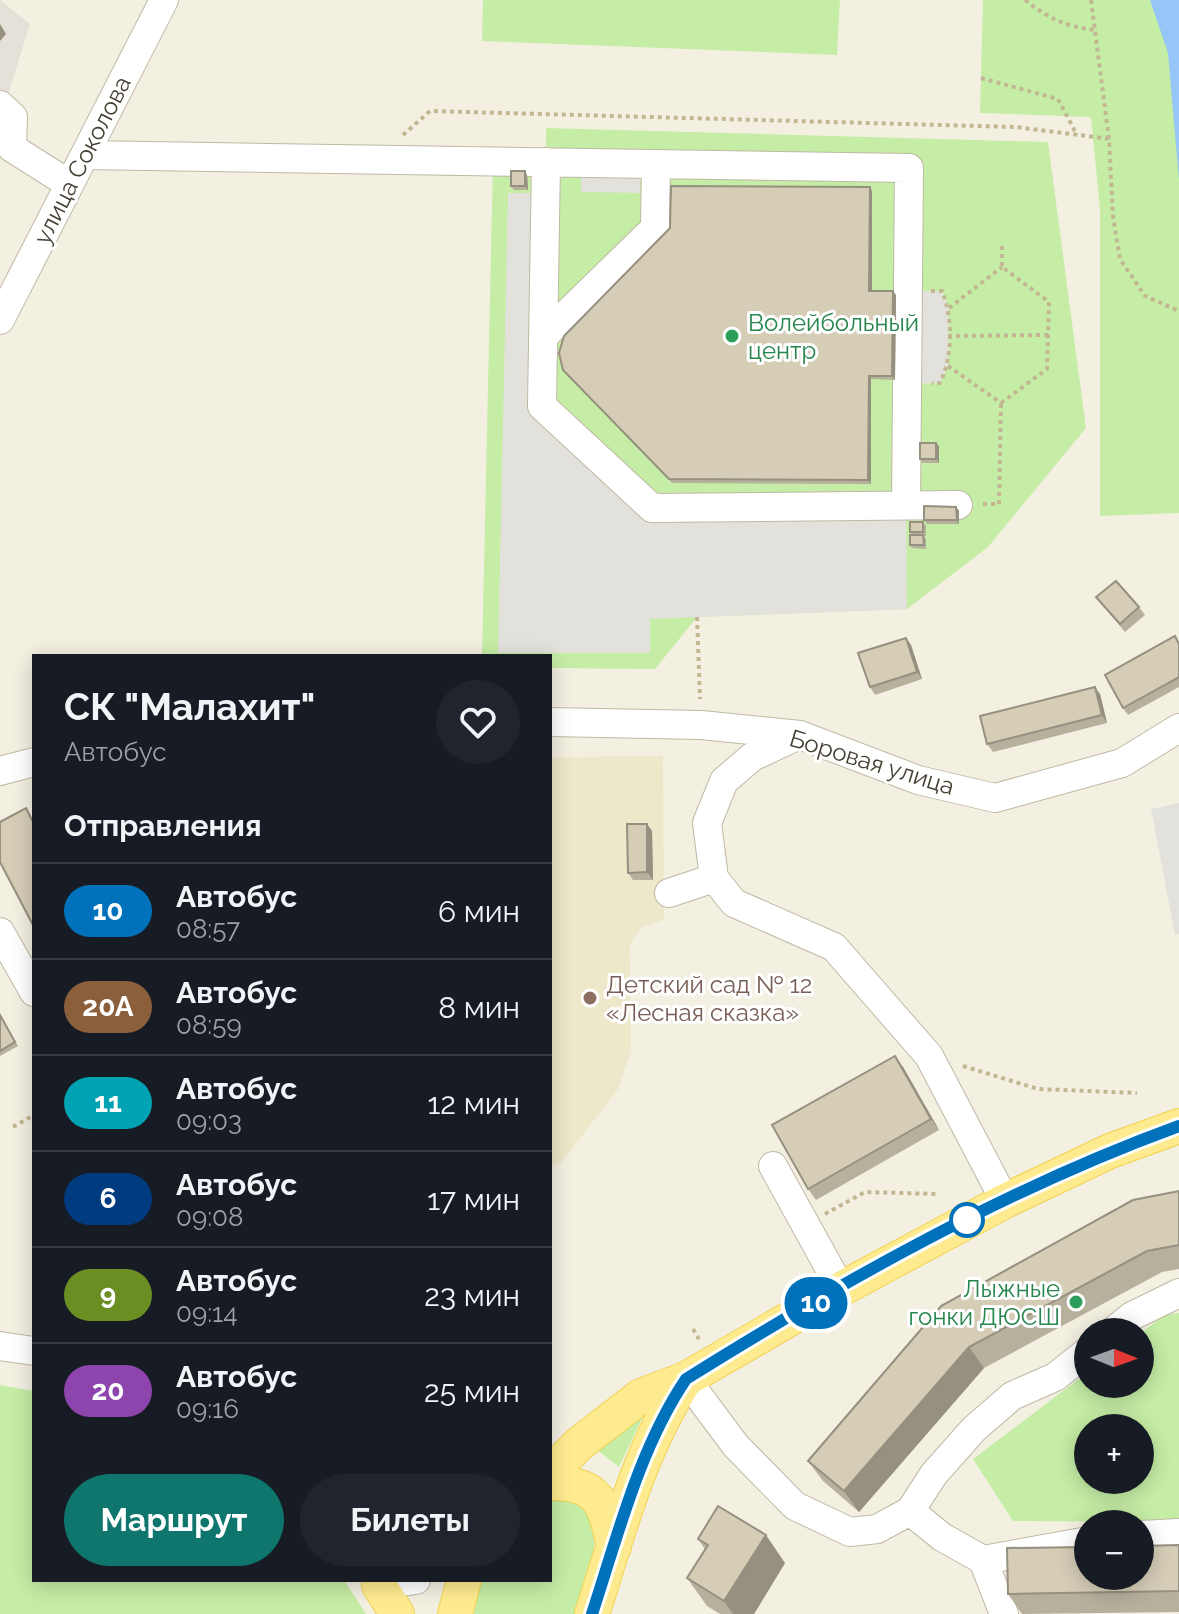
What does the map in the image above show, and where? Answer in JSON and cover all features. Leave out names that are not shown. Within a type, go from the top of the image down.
[{"type":"main road","points":[[552,1471],[579,1444],[641,1396],[686,1379],[841,1289],[1005,1201],[1110,1151],[1179,1126]]},
{"type":"main road","points":[[592,1614],[663,1414],[686,1379]]},
{"type":"main road","points":[[552,1483],[567,1482],[589,1490],[605,1505],[614,1547]]},
{"type":"main road","points":[[377,1582],[397,1614]]},
{"type":"main road","points":[[455,1614],[463,1582]]},
{"type":"street","name":"улица Соколова","points":[[0,320],[164,0]]},
{"type":"street","points":[[0,105],[13,117],[12,148],[69,184]]},
{"type":"street","points":[[85,155],[909,168],[906,505]]},
{"type":"street","points":[[546,162],[542,406],[652,508],[958,505]]},
{"type":"street","points":[[543,337],[655,228],[656,164]]},
{"type":"street","name":"Боровая улица","points":[[552,722],[701,725],[800,735],[918,780],[995,798],[1122,763],[1179,728]]},
{"type":"street","points":[[800,735],[752,757],[724,781],[707,823],[714,878],[734,903],[834,947],[929,1056],[1005,1201]]},
{"type":"street","points":[[0,771],[32,763]]},
{"type":"street","points":[[669,893],[714,878]]},
{"type":"street","points":[[0,932],[32,988]]},
{"type":"street","points":[[773,1166],[841,1289]]},
{"type":"street","points":[[1130,1318],[1179,1293]]},
{"type":"street","points":[[686,1379],[736,1446],[795,1506],[850,1532],[877,1529],[910,1511],[934,1474],[974,1429],[1012,1396],[1055,1377],[1074,1362]]},
{"type":"street","points":[[910,1511],[942,1537],[983,1560],[1004,1614]]},
{"type":"street","points":[[1154,1534],[1179,1533]]},
{"type":"street","points":[[983,1560],[1074,1544]]},
{"type":"path","points":[[1025,0],[1050,19],[1071,28],[1095,30]]},
{"type":"path","points":[[1091,0],[1110,139],[1113,217],[1120,259],[1145,296],[1179,311]]},
{"type":"path","points":[[981,78],[1058,99],[1077,135]]},
{"type":"path","points":[[374,160],[430,111],[1015,127],[1110,139]]},
{"type":"path","points":[[1002,246],[1002,267]]},
{"type":"path","points":[[949,308],[1002,267]]},
{"type":"path","points":[[1001,403],[1047,369],[1049,302],[1002,267]]},
{"type":"path","points":[[940,383],[948,366],[949,308],[942,291]]},
{"type":"path","points":[[948,336],[1048,335]]},
{"type":"path","points":[[948,366],[1001,403]]},
{"type":"path","points":[[958,505],[999,504],[1001,403]]},
{"type":"path","points":[[697,617],[701,725]]},
{"type":"path","points":[[929,1056],[1038,1089],[1137,1093]]},
{"type":"path","points":[[13,1127],[32,1116]]},
{"type":"path","points":[[806,1225],[865,1192],[937,1194]]},
{"type":"path","points":[[693,1329],[701,1343]]},
{"type":"shaded area","points":[[0,0],[30,24],[0,120]]},
{"type":"shaded area","points":[[581,170],[640,170],[640,193],[581,192]]},
{"type":"shaded area","points":[[508,193],[546,193],[542,407],[652,508],[906,505],[907,609],[650,619],[650,653],[498,653]]},
{"type":"shaded area","points":[[908,291],[942,291],[949,308],[948,366],[940,383],[907,384]]},
{"type":"shaded area","name":"Детский сад № 12 «Лесная сказка»","points":[[663,756],[664,920],[642,927],[630,944],[631,1051],[618,1089],[561,1163],[552,1165],[552,757]]},
{"type":"shaded area","points":[[1179,803],[1179,934],[1175,935],[1151,809]]},
{"type":"green space","points":[[483,0],[840,0],[837,55],[482,41]]},
{"type":"green space","points":[[983,0],[1179,0],[1179,513],[1100,516],[1100,209],[1091,117],[980,113]]},
{"type":"green space","points":[[546,128],[1048,142],[1086,428],[988,547],[907,609],[697,617],[655,669],[552,668],[552,654],[482,654],[493,161],[546,162]]},
{"type":"green space","points":[[1179,1313],[1179,1522],[1154,1522],[1154,1510],[1074,1510],[1074,1521],[1013,1521],[973,1459],[1074,1383],[1074,1398],[1154,1398],[1154,1323],[1164,1315]]},
{"type":"green space","points":[[0,1385],[32,1391],[32,1582],[345,1582],[366,1614],[0,1614]]},
{"type":"green space","points":[[645,1412],[619,1467],[596,1449]]},
{"type":"green space","points":[[561,1495],[587,1507],[594,1538],[593,1562],[576,1614],[474,1614],[481,1582],[552,1582],[552,1499]]},
{"type":"water","points":[[1150,0],[1179,0],[1179,180],[1168,53]]},
{"type":"building","points":[[511,171],[525,171],[525,186],[511,186]]},
{"type":"building","name":"Волейбольный центр","points":[[671,186],[870,187],[869,291],[893,291],[892,376],[869,376],[868,480],[669,479],[563,370],[559,353],[564,336],[670,228]]},
{"type":"building","points":[[920,443],[936,443],[936,459],[920,459]]},
{"type":"building","points":[[924,506],[956,507],[957,520],[924,520]]},
{"type":"building","points":[[910,522],[923,522],[923,532],[910,532]]},
{"type":"building","points":[[910,535],[923,535],[924,545],[910,545]]},
{"type":"building","points":[[1116,581],[1139,607],[1120,624],[1096,597]]},
{"type":"building","points":[[1175,636],[1179,644],[1179,677],[1123,708],[1105,675]]},
{"type":"building","points":[[906,638],[917,672],[870,687],[858,653]]},
{"type":"building","points":[[1095,687],[1102,715],[987,744],[980,716]]},
{"type":"building","points":[[26,808],[32,820],[32,923],[0,862],[0,822]]},
{"type":"building","points":[[627,824],[647,824],[647,872],[628,873]]},
{"type":"building","points":[[0,1015],[15,1042],[0,1051]]},
{"type":"building","points":[[895,1056],[931,1119],[808,1189],[772,1125]]},
{"type":"building","points":[[1179,1191],[1179,1245],[1147,1251],[969,1347],[844,1491],[808,1461],[941,1306],[1133,1200]]},
{"type":"building","points":[[718,1506],[766,1535],[724,1601],[687,1578],[708,1545],[698,1539]]},
{"type":"building","points":[[1179,1545],[1179,1591],[1008,1594],[1007,1548],[1074,1547],[1074,1590],[1154,1590],[1154,1546]]},
{"type":"bus line","name":"10","points":[[592,1614],[644,1459],[663,1414],[686,1379],[986,1210],[1110,1151],[1179,1126]]},
{"type":"place","name":"Волейбольный центр","points":[[732,336]]},
{"type":"place","name":"Детский сад № 12 «Лесная сказка»","points":[[590,998]]},
{"type":"place","name":"Лыжные гонки ДЮСШ","points":[[1076,1302]]}]
